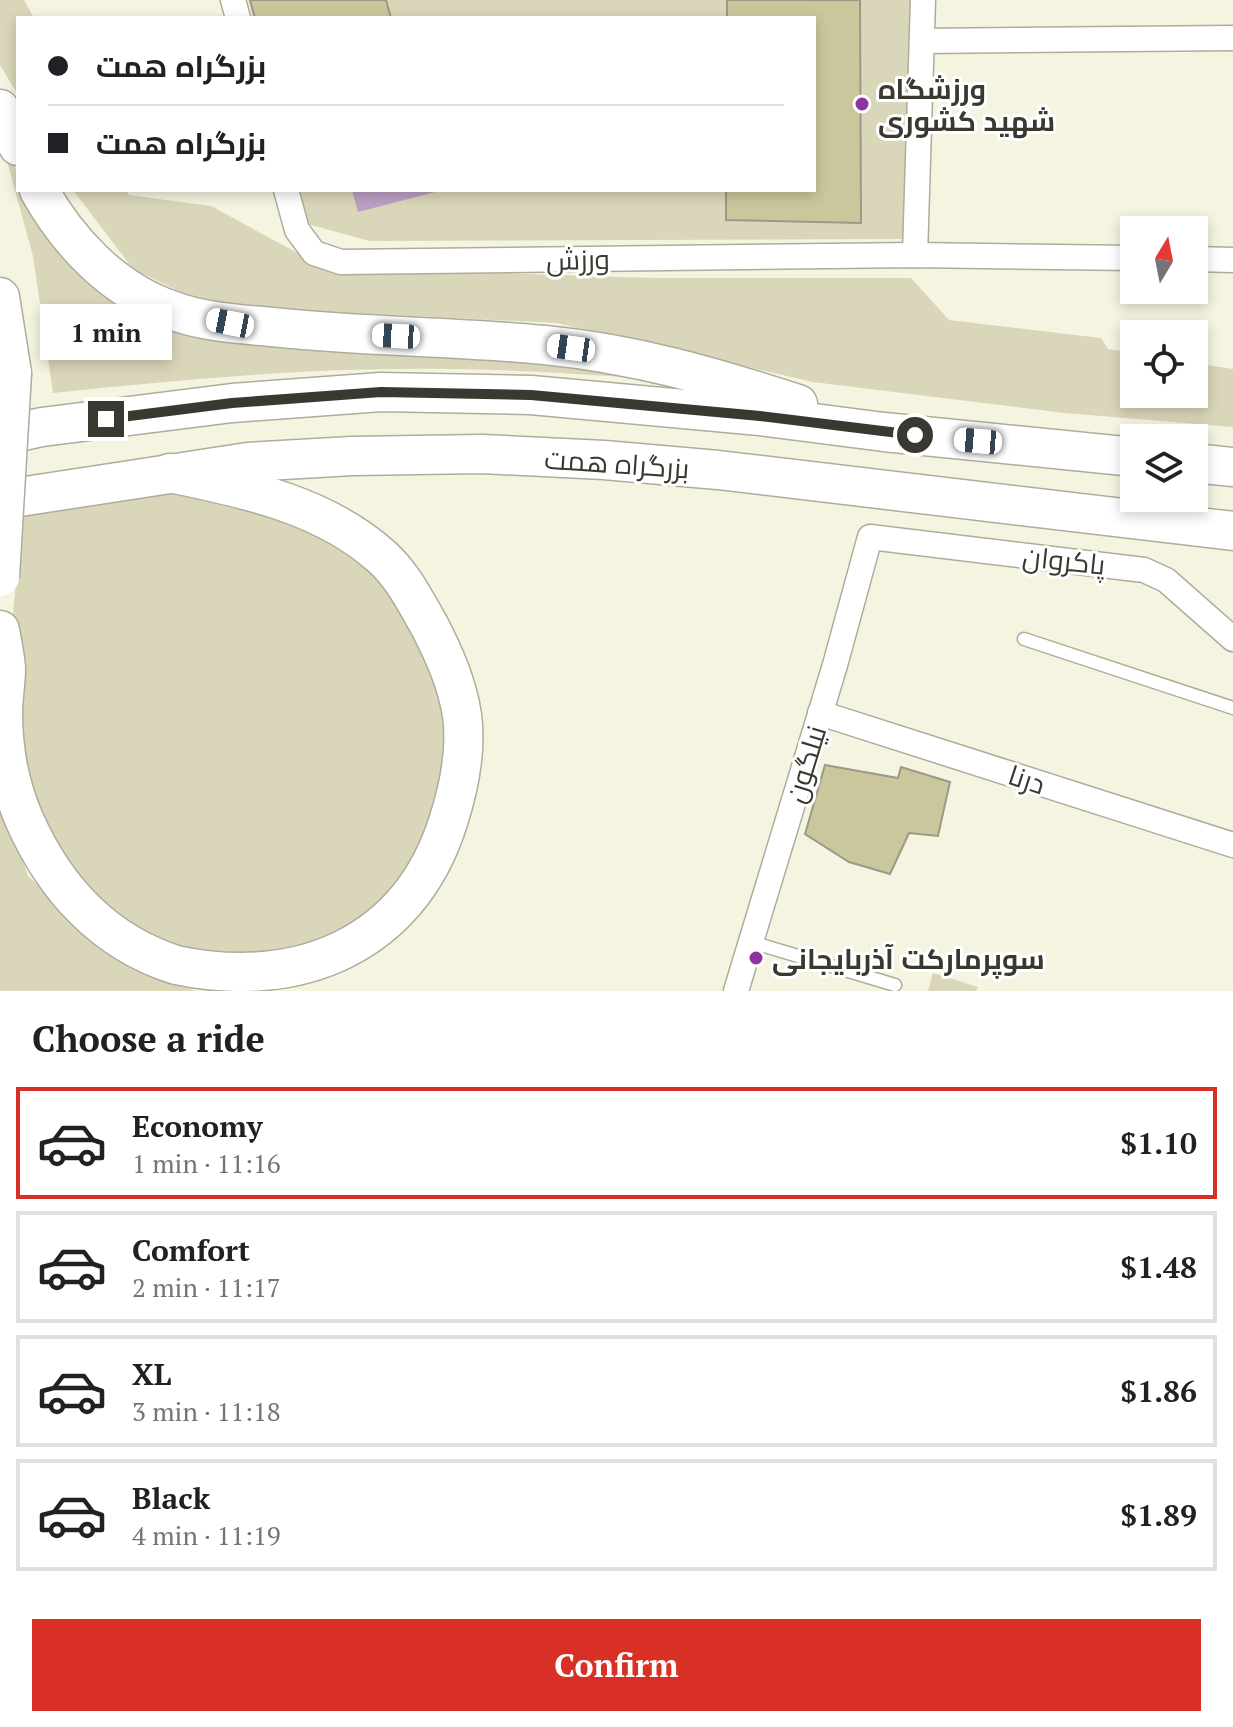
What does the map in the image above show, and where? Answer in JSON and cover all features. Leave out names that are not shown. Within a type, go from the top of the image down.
[{"type":"highway","points":[[0,109],[16,142]]},
{"type":"highway","points":[[40,192],[57,219],[105,272],[141,296],[172,311],[230,323],[307,331],[544,345],[625,355],[698,372],[884,432]]},
{"type":"highway","points":[[0,297],[12,373],[0,577]]},
{"type":"highway","name":"بزرگراه همت","points":[[0,436],[42,427],[232,403],[381,392],[531,395],[760,416],[1120,456]]},
{"type":"highway","name":"بزرگراه همت","points":[[0,500],[248,462],[352,456],[482,454],[718,470],[1233,531]]},
{"type":"highway","points":[[1208,464],[1233,467]]},
{"type":"highway","points":[[0,630],[6,668],[3,714],[6,752],[23,817],[46,864],[73,900],[94,921],[129,945],[166,962],[207,974],[246,976],[327,963],[372,937],[399,912],[423,880],[453,808],[461,769],[462,716],[445,656],[408,586],[383,558],[351,534],[316,514],[276,497],[170,473]]},
{"type":"street","points":[[915,255],[923,0]]},
{"type":"street","points":[[923,41],[1233,38]]},
{"type":"street","name":"ورزش","points":[[287,192],[297,230],[314,253],[341,262],[915,255],[1120,258]]},
{"type":"street","points":[[1208,259],[1233,260]]},
{"type":"street","name":"پاکروان","points":[[870,537],[1144,570],[1166,580],[1233,639]]},
{"type":"street","name":"نیلگون","points":[[736,991],[870,537]]},
{"type":"street","name":"درنا","points":[[820,713],[1233,845]]},
{"type":"lane","points":[[1024,639],[1233,708]]},
{"type":"lane","points":[[751,942],[895,985]]},
{"type":"shaded area","points":[[0,0],[24,0],[33,16],[16,16],[16,92],[0,65]]},
{"type":"shaded area","name":"ورزشگاه شهید کشوری","points":[[248,0],[911,0],[910,239],[369,241],[308,224],[300,192],[816,192],[816,16],[252,16]]},
{"type":"shaded area","points":[[0,135],[16,170],[16,192],[29,192],[115,291],[464,351],[693,382],[540,372],[399,369],[251,375],[53,393],[33,256]]},
{"type":"shaded area","points":[[75,192],[127,192],[129,195],[211,206],[325,268],[655,278],[911,278],[949,320],[1101,338],[1108,349],[1120,351],[1120,408],[1208,408],[1208,365],[1233,369],[1233,427],[1065,413],[813,382],[557,323],[210,306],[133,269]]},
{"type":"shaded area","points":[[353,192],[435,192],[358,212]]},
{"type":"shaded area","points":[[165,491],[240,495],[376,565],[443,676],[451,778],[397,902],[300,960],[171,951],[83,900],[31,813],[11,680],[13,614],[23,507]]},
{"type":"shaded area","points":[[0,793],[28,876],[94,938],[136,965],[195,991],[0,991]]},
{"type":"shaded area","points":[[933,973],[978,987],[976,991],[928,991]]},
{"type":"building","points":[[250,0],[386,0],[390,16],[254,16]]},
{"type":"building","points":[[727,0],[860,0],[861,223],[726,220],[726,192],[816,192],[816,16],[727,16]]},
{"type":"building","points":[[825,765],[898,778],[901,767],[950,782],[938,836],[909,833],[890,874],[849,862],[805,834]]},
{"type":"place","name":"ورزشگاه شهید کشوری","points":[[862,104]]},
{"type":"place","name":"سوپرمارکت آذربایجانی","points":[[756,958]]},
{"type":"route","points":[[106,419],[232,403],[381,392],[531,395],[760,416],[915,435]]}]
